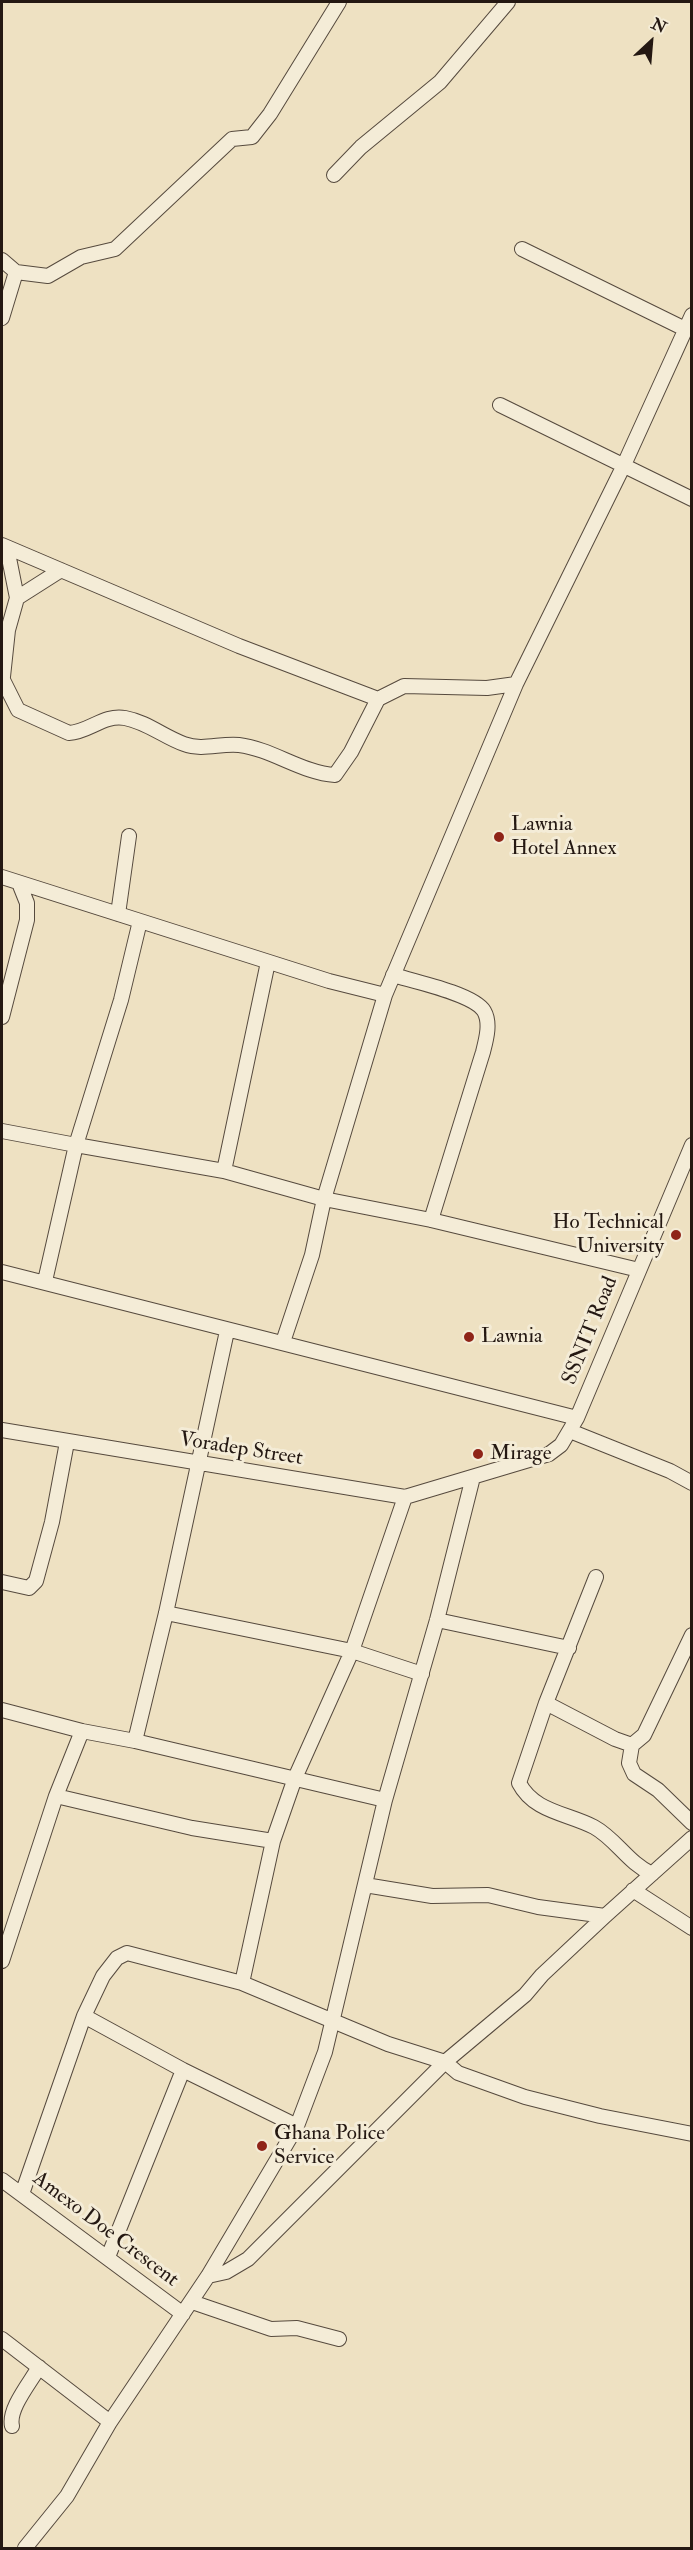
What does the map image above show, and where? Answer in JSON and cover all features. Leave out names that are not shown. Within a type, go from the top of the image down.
[{"type":"street","points":[[2,260],[16,272],[48,276],[81,257],[115,249],[232,140],[252,137],[270,114],[339,2]]},
{"type":"street","points":[[333,175],[361,147],[440,82],[508,2]]},
{"type":"street","points":[[522,249],[685,328]]},
{"type":"street","points":[[2,318],[16,272]]},
{"type":"street","points":[[283,1342],[312,1255],[324,1199],[385,995],[516,684],[623,467],[692,315]]},
{"type":"street","points":[[500,405],[692,499]]},
{"type":"street","points":[[4,546],[18,598],[4,641],[2,683],[18,710],[69,733],[78,732],[102,720],[124,718],[185,744],[205,748],[224,745],[251,747],[335,775],[351,752],[378,699],[404,686],[487,688],[516,684]]},
{"type":"street","points":[[4,546],[239,646],[378,699]]},
{"type":"street","points":[[18,598],[61,570]]},
{"type":"street","points":[[118,914],[129,836]]},
{"type":"street","points":[[2,877],[329,981],[385,995]]},
{"type":"street","points":[[2,1011],[27,920],[27,903],[19,883]]},
{"type":"street","points":[[45,1281],[76,1145],[121,1000],[140,921]]},
{"type":"street","points":[[224,1171],[268,962]]},
{"type":"street","points":[[393,975],[472,1000],[484,1010],[488,1020],[485,1044],[431,1220]]},
{"type":"street","points":[[2,1131],[224,1171],[324,1199],[431,1220],[639,1270]]},
{"type":"street","name":"SSNIT Road","points":[[473,1477],[549,1454],[561,1444],[570,1431],[692,1144]]},
{"type":"street","points":[[2,1272],[45,1281],[227,1331],[283,1342],[407,1377],[577,1418]]},
{"type":"street","points":[[135,1741],[166,1613],[227,1331]]},
{"type":"street","name":"Voradep Street","points":[[2,1430],[405,1497],[473,1477]]},
{"type":"street","points":[[570,1431],[670,1471],[692,1483]]},
{"type":"street","points":[[2,1582],[29,1588],[36,1581],[52,1522],[67,1442]]},
{"type":"street","points":[[25,2548],[67,2496],[110,2422],[192,2302],[297,2126],[325,2052],[333,2023],[385,1800],[437,1620],[473,1477]]},
{"type":"street","points":[[242,1983],[273,1841],[295,1778],[352,1651],[405,1497]]},
{"type":"street","points":[[596,1578],[546,1702],[519,1784],[525,1795],[544,1808],[595,1828],[638,1867],[652,1874]]},
{"type":"street","points":[[166,1613],[352,1651],[422,1674]]},
{"type":"street","points":[[437,1620],[569,1648]]},
{"type":"street","points":[[692,1635],[644,1735],[632,1745],[629,1763],[634,1774],[658,1790],[692,1823]]},
{"type":"street","points":[[546,1702],[615,1739],[632,1745]]},
{"type":"street","points":[[2,1710],[82,1731],[135,1741],[295,1778],[329,1789],[385,1800]]},
{"type":"street","points":[[2,1961],[56,1796],[82,1731]]},
{"type":"street","points":[[56,1796],[192,1828],[273,1841]]},
{"type":"street","points":[[208,2276],[226,2272],[248,2259],[445,2062],[525,1995],[542,1975],[692,1838]]},
{"type":"street","points":[[365,1884],[432,1896],[488,1895],[538,1907],[605,1916]]},
{"type":"street","points":[[633,1890],[692,1928]]},
{"type":"street","points":[[22,2194],[84,2016],[103,1976],[117,1958],[127,1953],[242,1983],[333,2023],[445,2062],[458,2073],[525,2097],[600,2116],[692,2134]]},
{"type":"street","points":[[84,2016],[183,2070],[297,2126]]},
{"type":"street","points":[[108,2257],[183,2070]]},
{"type":"street","name":"Amexo Doe Crescent","points":[[2,2180],[183,2314]]},
{"type":"street","points":[[192,2302],[271,2330],[297,2328],[339,2339]]},
{"type":"street","points":[[2,2339],[110,2422]]},
{"type":"street","points":[[12,2426],[10,2417],[14,2408],[39,2367]]},
{"type":"place","name":"Lawnia Hotel Annex","points":[[499,837]]},
{"type":"place","name":"Ho Technical University","points":[[676,1235]]},
{"type":"place","name":"Lawnia","points":[[469,1337]]},
{"type":"place","name":"Mirage","points":[[478,1454]]},
{"type":"place","name":"Ghana Police Service","points":[[262,2146]]}]
